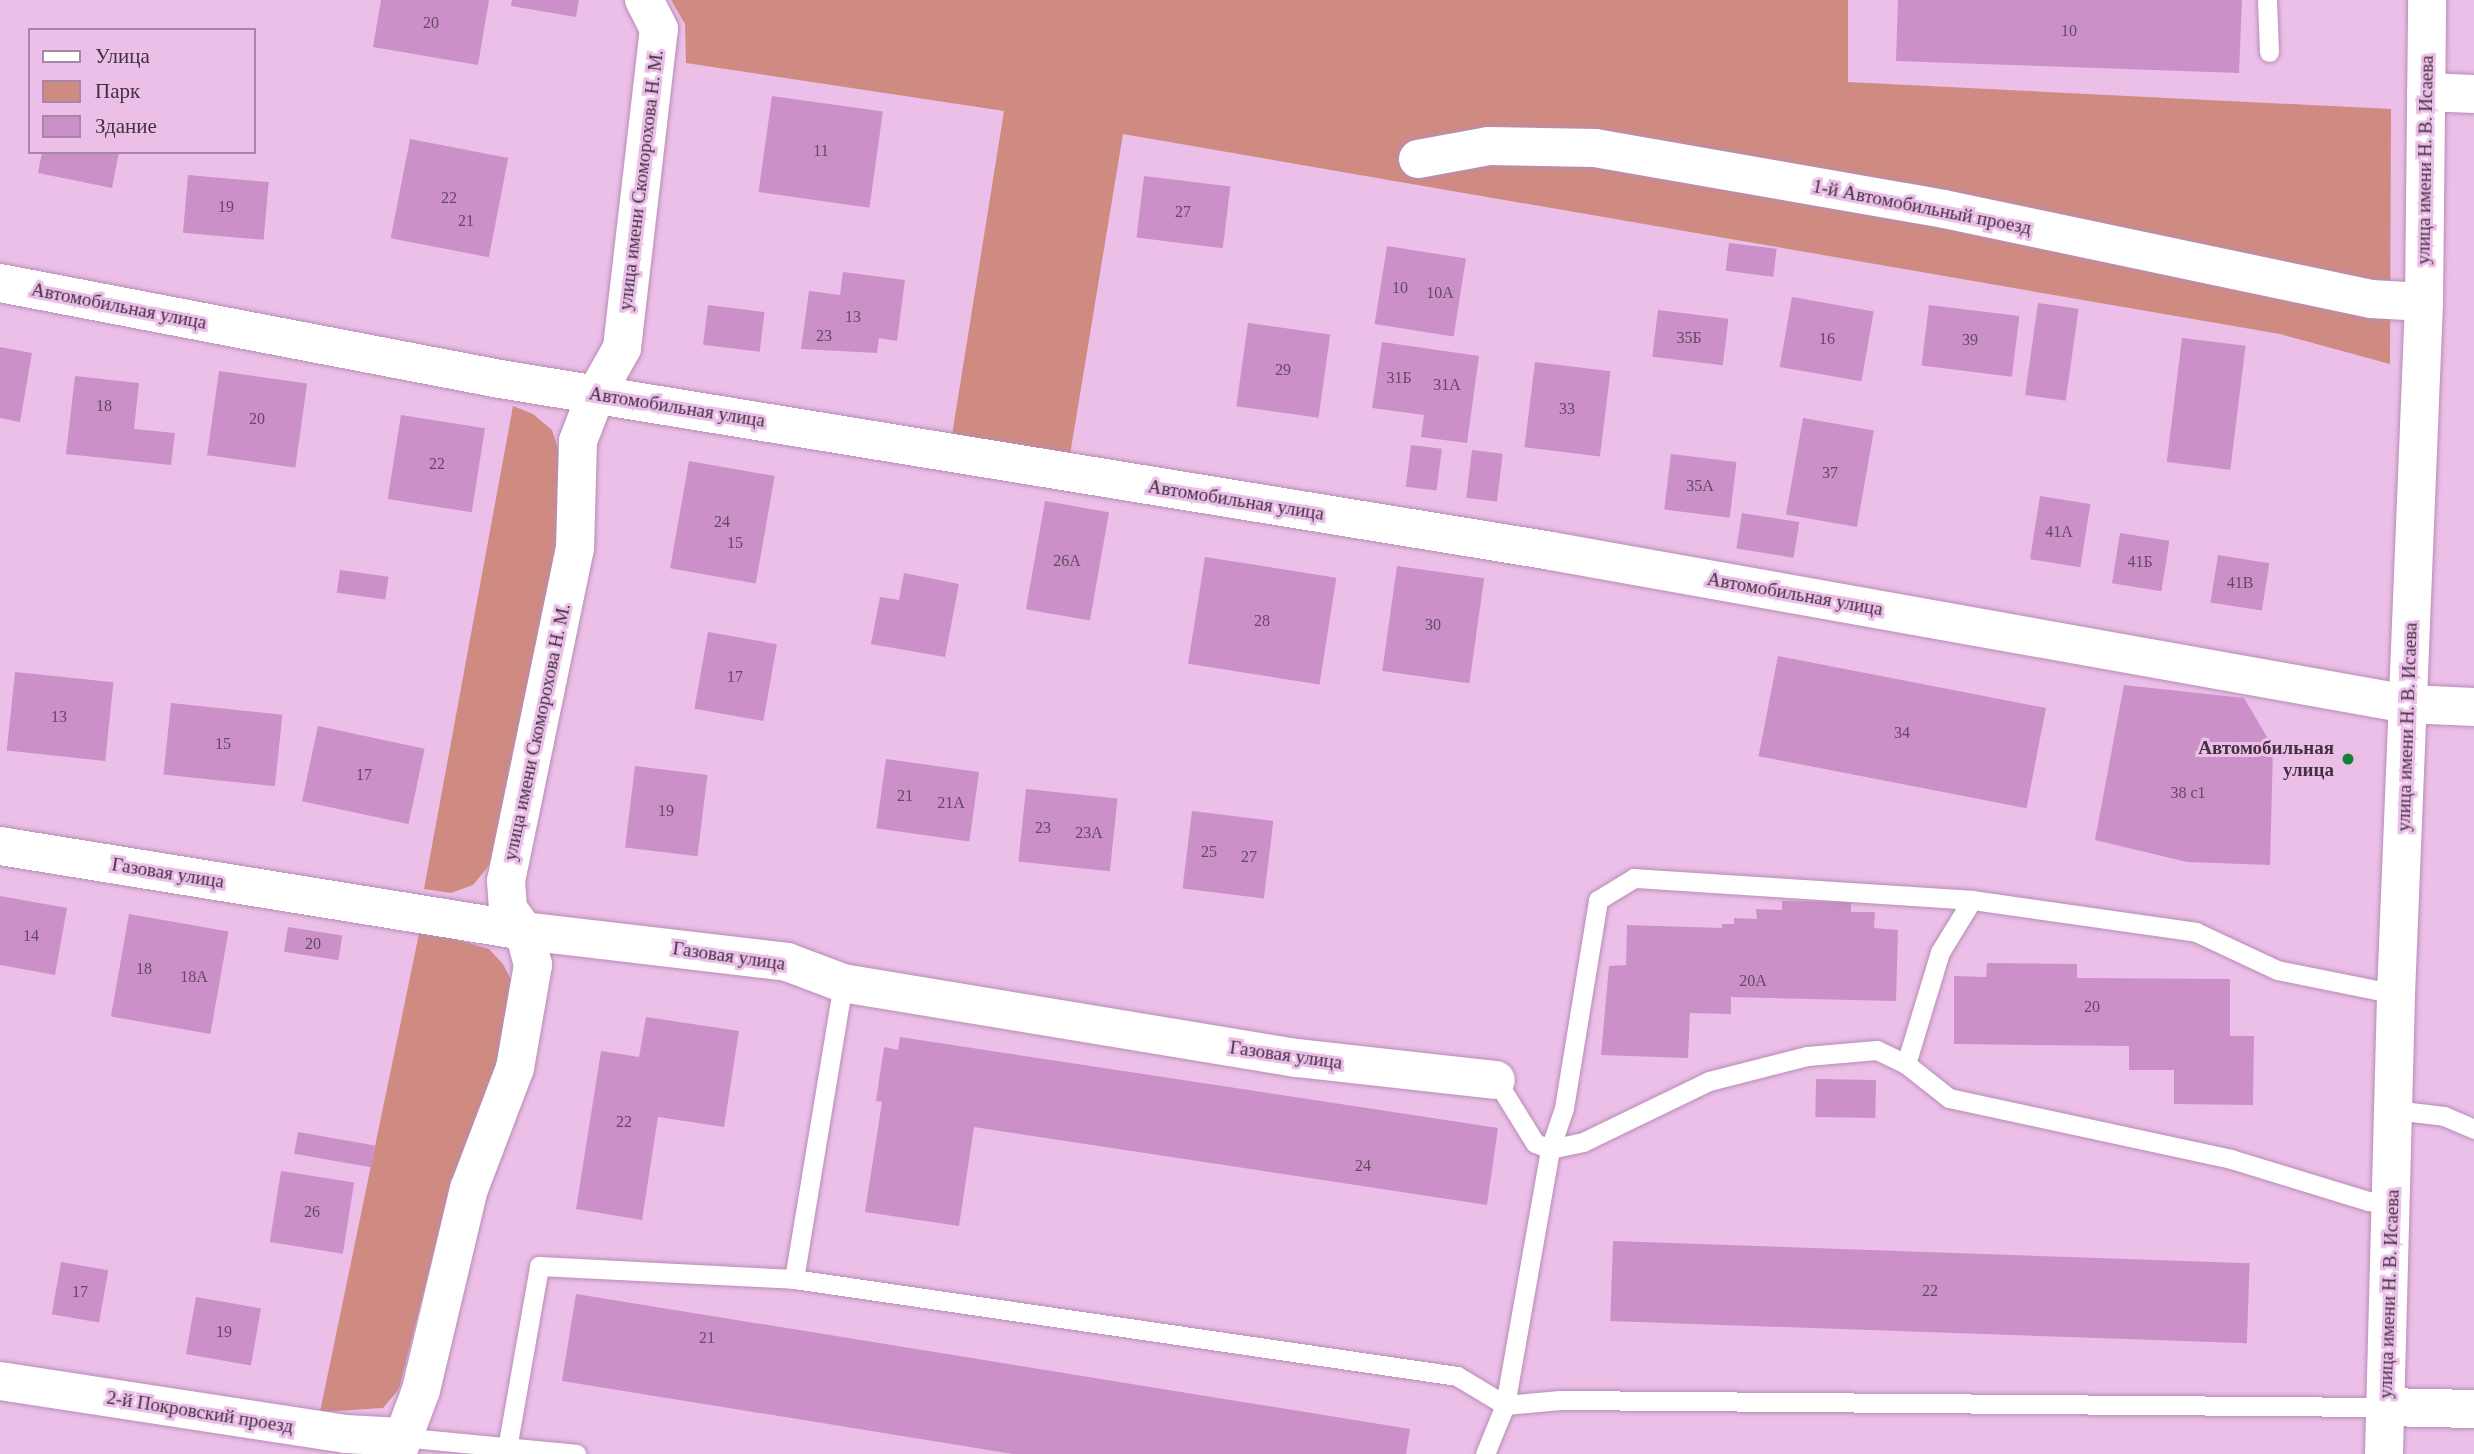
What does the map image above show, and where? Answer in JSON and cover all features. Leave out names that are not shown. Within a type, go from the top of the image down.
[{"type":"street","name":"улица имени Скоморохова Н. М.","points":[[399,1446],[421,1390],[469,1189],[515,1068],[533,965],[524,931],[508,909],[506,881],[575,549],[578,441],[596,394],[622,348],[659,29],[644,0]]},
{"type":"street","name":"улица имени Н. В. Исаева","points":[[2384,1454],[2396,994],[2424,302],[2427,0]]},
{"type":"street","points":[[2426,92],[2474,94]]},
{"type":"street","name":"1-й Автомобильный проезд","points":[[1418,159],[1489,146],[1595,148],[1944,209],[2371,299],[2424,302]]},
{"type":"street","name":"Автомобильная улица","points":[[0,283],[596,394],[1551,551],[2407,704],[2474,707]]},
{"type":"street","name":"Газовая улица","points":[[0,846],[524,931],[788,962],[843,983],[1297,1058],[1496,1080]]},
{"type":"street","name":"2-й Покровский проезд","points":[[0,1381],[346,1434],[399,1446]]},
{"type":"street","points":[[2385,1408],[2474,1409]]},
{"type":"lane","points":[[2267,0],[2269,52]]},
{"type":"lane","points":[[1485,1454],[1505,1405],[1550,1149],[1564,1108],[1598,900],[1634,878],[1972,900],[2196,932],[2277,970],[2396,994]]},
{"type":"lane","points":[[1906,1063],[1940,952],[1972,900]]},
{"type":"lane","points":[[794,1279],[843,983]]},
{"type":"lane","points":[[1496,1080],[1535,1143],[1550,1149],[1583,1142],[1709,1081],[1807,1056],[1877,1050],[1906,1063],[1949,1098],[2231,1159],[2368,1201],[2392,1204]]},
{"type":"lane","points":[[2394,1110],[2444,1116],[2474,1129]]},
{"type":"lane","points":[[507,1449],[539,1266],[794,1279],[1457,1376],[1505,1405],[1574,1400],[2385,1408]]},
{"type":"lane","points":[[399,1446],[576,1454]]},
{"type":"green space","points":[[671,0],[1848,0],[1848,82],[2391,109],[2390,364],[2280,334],[1123,134],[1069,461],[952,435],[1004,111],[686,63],[685,24]]},
{"type":"green space","points":[[513,406],[533,414],[552,430],[559,451],[558,549],[491,863],[473,885],[451,893],[424,889]]},
{"type":"green space","points":[[420,929],[489,949],[503,964],[512,982],[501,1058],[452,1181],[399,1389],[383,1408],[320,1412]]},
{"type":"building","points":[[381,0],[489,0],[478,65],[373,47]]},
{"type":"building","points":[[512,0],[579,0],[576,17],[511,6]]},
{"type":"building","points":[[1898,0],[2242,0],[2239,73],[1896,61]]},
{"type":"building","points":[[772,96],[883,112],[869,208],[759,192]]},
{"type":"building","points":[[410,139],[508,158],[489,257],[391,238]]},
{"type":"building","points":[[42,154],[119,154],[112,188],[38,173]]},
{"type":"building","points":[[188,175],[269,182],[264,240],[183,233]]},
{"type":"building","points":[[1144,176],[1230,187],[1223,248],[1136,238]]},
{"type":"building","points":[[1729,243],[1777,249],[1773,277],[1726,271]]},
{"type":"building","points":[[1387,246],[1466,259],[1454,337],[1375,324]]},
{"type":"building","points":[[843,272],[905,280],[897,341],[879,338],[877,353],[801,349],[809,291],[840,295]]},
{"type":"building","points":[[1792,297],[1874,311],[1861,381],[1780,367]]},
{"type":"building","points":[[2038,303],[2079,309],[2066,401],[2025,395]]},
{"type":"building","points":[[708,305],[765,312],[760,352],[703,345]]},
{"type":"building","points":[[1929,305],[2019,316],[2012,377],[1922,366]]},
{"type":"building","points":[[1658,310],[1728,319],[1723,365],[1652,357]]},
{"type":"building","points":[[1248,323],[1330,335],[1319,418],[1236,406]]},
{"type":"building","points":[[2182,338],[2246,346],[2230,470],[2167,462]]},
{"type":"building","points":[[1382,342],[1479,356],[1467,443],[1421,437],[1424,415],[1372,408]]},
{"type":"building","points":[[0,347],[32,353],[20,422],[0,418]]},
{"type":"building","points":[[1535,362],[1610,371],[1600,457],[1525,447]]},
{"type":"building","points":[[219,371],[307,383],[295,468],[207,455]]},
{"type":"building","points":[[75,376],[139,383],[134,429],[175,433],[171,465],[66,454]]},
{"type":"building","points":[[401,415],[485,428],[472,512],[388,499]]},
{"type":"building","points":[[1803,418],[1874,431],[1857,527],[1786,515]]},
{"type":"building","points":[[1411,445],[1442,449],[1437,490],[1406,487]]},
{"type":"building","points":[[1472,450],[1503,454],[1497,501],[1466,498]]},
{"type":"building","points":[[1671,454],[1737,462],[1730,518],[1664,510]]},
{"type":"building","points":[[689,461],[775,476],[756,583],[670,568]]},
{"type":"building","points":[[2040,496],[2090,504],[2080,567],[2030,559]]},
{"type":"building","points":[[1045,501],[1109,512],[1090,621],[1026,609]]},
{"type":"building","points":[[1742,513],[1799,522],[1794,558],[1736,549]]},
{"type":"building","points":[[2120,533],[2169,541],[2161,591],[2112,583]]},
{"type":"building","points":[[2218,555],[2269,563],[2262,611],[2210,602]]},
{"type":"building","points":[[1205,557],[1336,578],[1319,684],[1188,664]]},
{"type":"building","points":[[1397,566],[1484,578],[1469,683],[1382,671]]},
{"type":"building","points":[[340,570],[389,577],[385,600],[337,593]]},
{"type":"building","points":[[904,573],[959,584],[945,657],[871,644],[880,597],[899,600]]},
{"type":"building","points":[[708,632],[777,644],[763,721],[694,709]]},
{"type":"building","points":[[1778,656],[2046,708],[2027,808],[1759,756]]},
{"type":"building","points":[[15,672],[113,682],[105,761],[7,751]]},
{"type":"building","points":[[2124,685],[2244,698],[2273,747],[2270,865],[2187,862],[2095,840]]},
{"type":"building","points":[[171,703],[282,715],[275,786],[163,775]]},
{"type":"building","points":[[318,726],[425,749],[409,824],[302,801]]},
{"type":"building","points":[[886,759],[979,772],[969,841],[876,828]]},
{"type":"building","points":[[635,766],[707,775],[697,856],[625,847]]},
{"type":"building","points":[[1026,789],[1117,799],[1110,871],[1018,862]]},
{"type":"building","points":[[1192,811],[1273,821],[1264,898],[1182,888]]},
{"type":"building","points":[[0,896],[67,908],[55,975],[0,965]]},
{"type":"building","points":[[1782,901],[1851,902],[1851,912],[1875,912],[1874,928],[1898,930],[1896,1001],[1731,997],[1731,1014],[1690,1013],[1688,1058],[1601,1055],[1609,966],[1626,965],[1627,925],[1722,928],[1722,924],[1734,924],[1734,918],[1757,919],[1756,909],[1782,910]]},
{"type":"building","points":[[129,914],[228,932],[210,1034],[111,1016]]},
{"type":"building","points":[[288,927],[342,936],[338,960],[284,952]]},
{"type":"building","points":[[1987,963],[2077,964],[2077,978],[2230,979],[2230,1036],[2254,1036],[2253,1105],[2174,1104],[2174,1070],[2129,1070],[2129,1046],[1954,1044],[1954,976],[1986,977]]},
{"type":"building","points":[[646,1017],[739,1031],[724,1127],[658,1117],[642,1220],[576,1209],[601,1051],[639,1057]]},
{"type":"building","points":[[900,1037],[1498,1128],[1487,1205],[974,1127],[959,1226],[865,1212],[882,1102],[876,1101],[884,1047],[898,1050]]},
{"type":"building","points":[[1816,1079],[1876,1080],[1875,1118],[1815,1117]]},
{"type":"building","points":[[298,1132],[375,1146],[371,1167],[294,1154]]},
{"type":"building","points":[[281,1171],[354,1183],[343,1254],[270,1242]]},
{"type":"building","points":[[1613,1241],[2250,1263],[2247,1343],[1610,1321]]},
{"type":"building","points":[[61,1262],[108,1270],[99,1323],[52,1314]]},
{"type":"building","points":[[576,1294],[1410,1429],[1406,1454],[1013,1454],[562,1381]]},
{"type":"building","points":[[196,1297],[261,1308],[251,1366],[186,1354]]},
{"type":"place","name":"Автомобильная улица","points":[[2348,759]]}]
